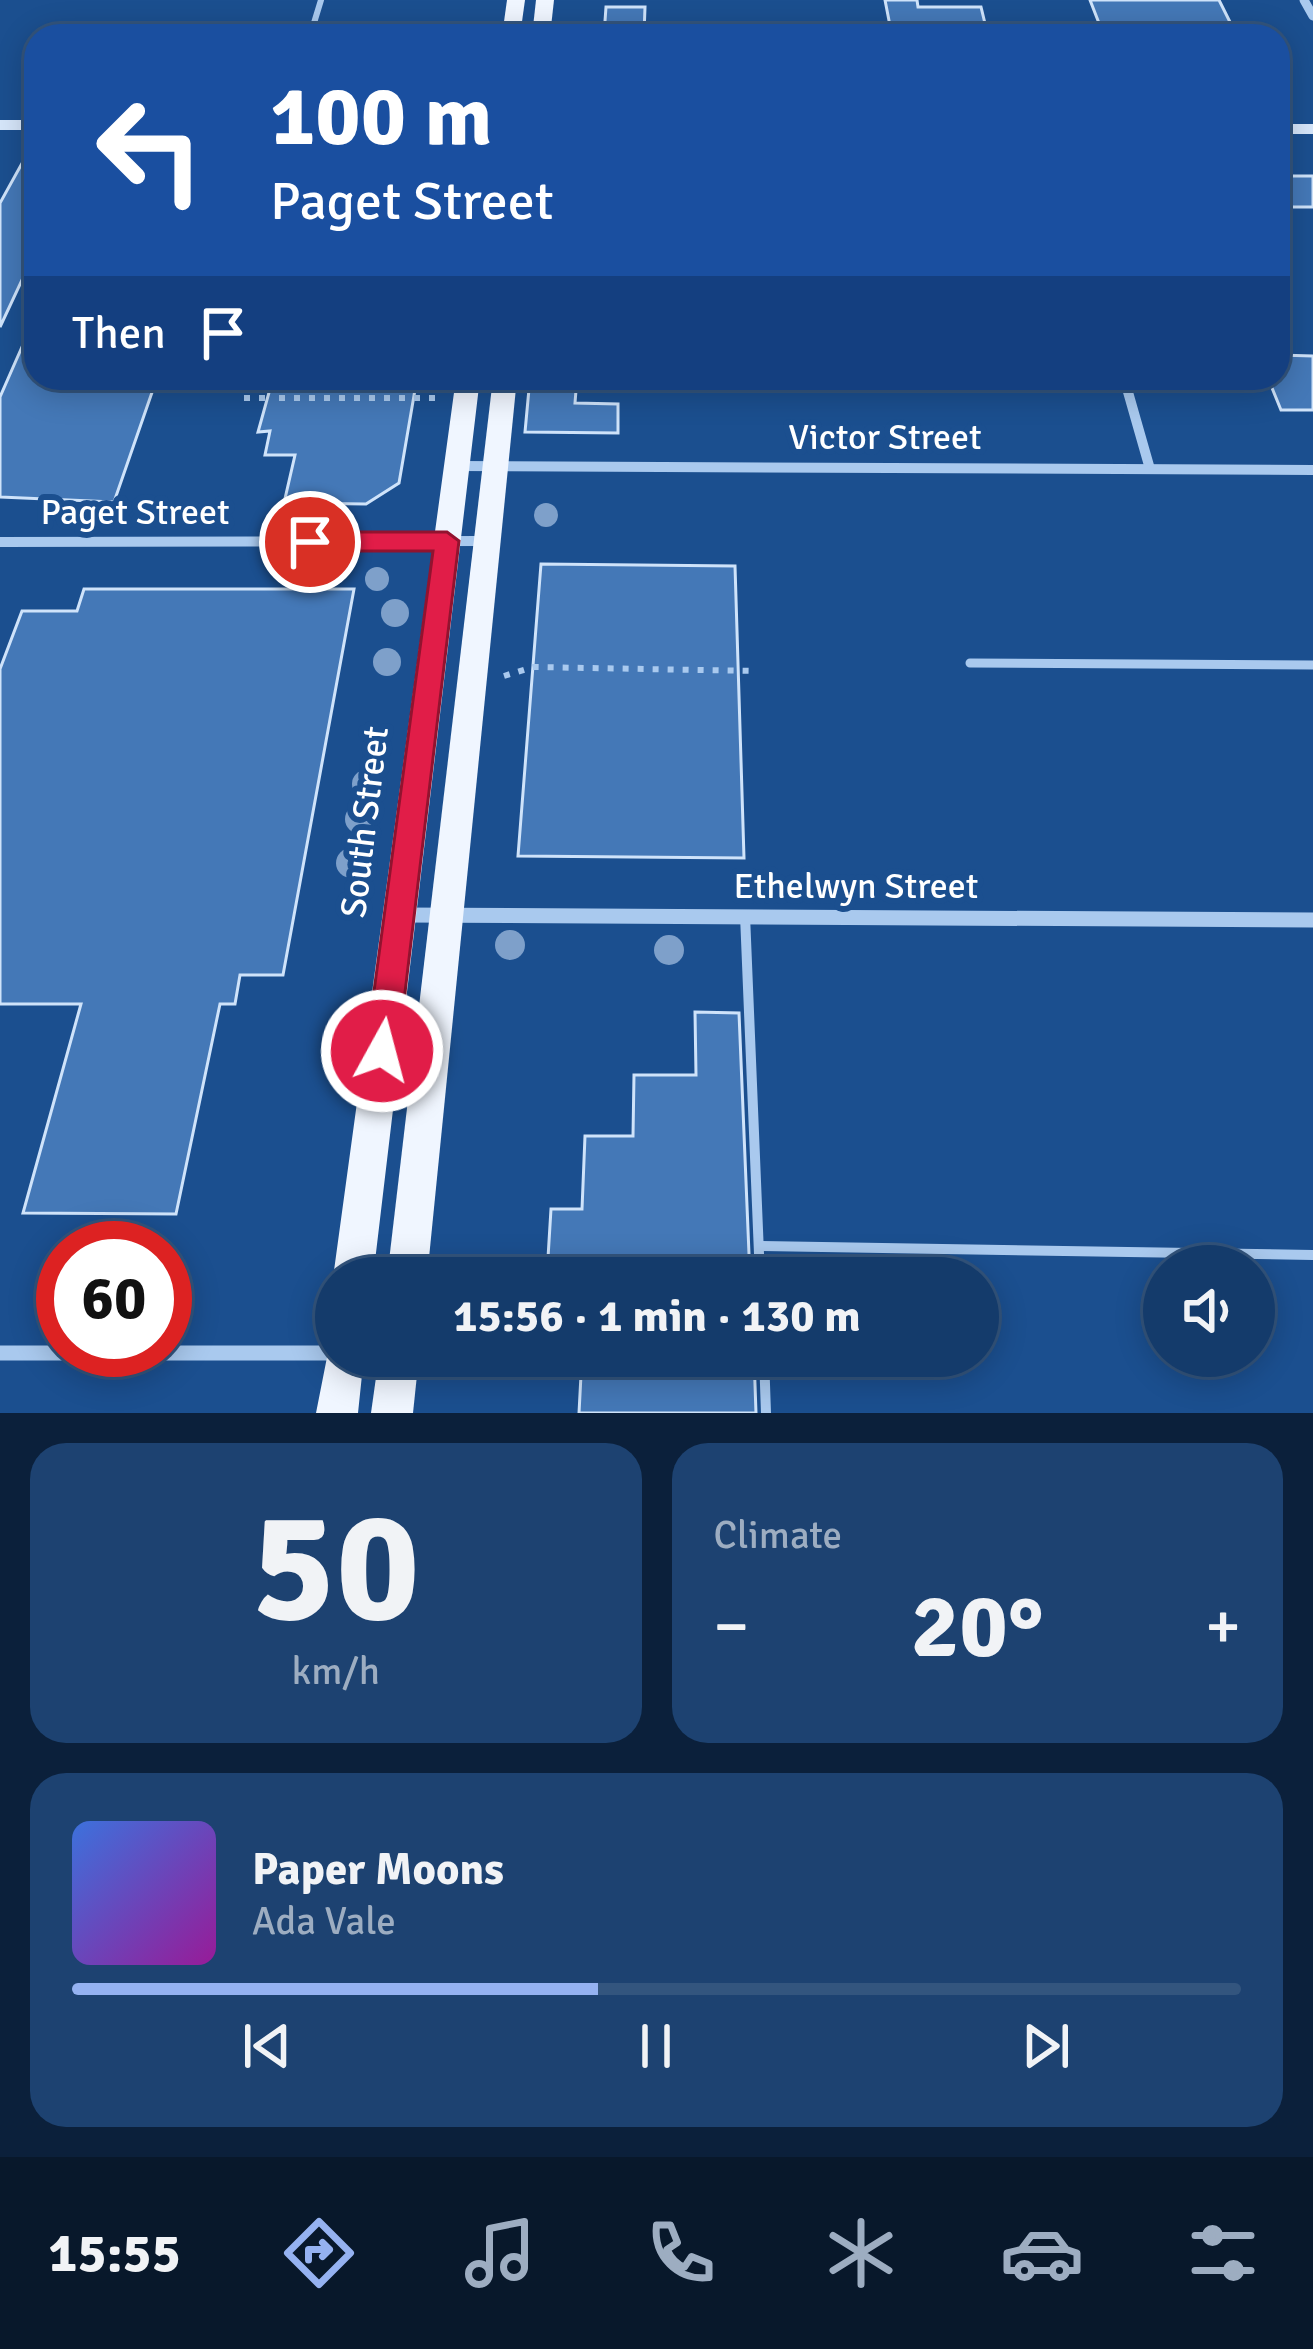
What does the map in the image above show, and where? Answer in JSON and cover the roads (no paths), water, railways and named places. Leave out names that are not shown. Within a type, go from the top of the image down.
[{"type":"main road","name":"South Street","points":[[356,1257],[466,390]]},
{"type":"main road","points":[[409,1257],[504,390]]},
{"type":"main road","points":[[337,1413],[339,1377]]},
{"type":"main road","points":[[392,1413],[396,1377]]},
{"type":"street","points":[[1304,0],[1313,16]]},
{"type":"street","points":[[1127,390],[1150,469]]},
{"type":"street","name":"Victor Street","points":[[457,466],[1313,470]]},
{"type":"street","name":"Paget Street","points":[[0,542],[485,542]]},
{"type":"street","name":"Ethelwyn Street","points":[[399,915],[1313,920]]},
{"type":"street","points":[[0,1353],[315,1354]]},
{"type":"lane","points":[[970,663],[1313,665]]},
{"type":"lane","points":[[745,915],[759,1257]]},
{"type":"lane","points":[[759,1246],[1313,1255]]},
{"type":"lane","points":[[765,1377],[766,1413]]}]
